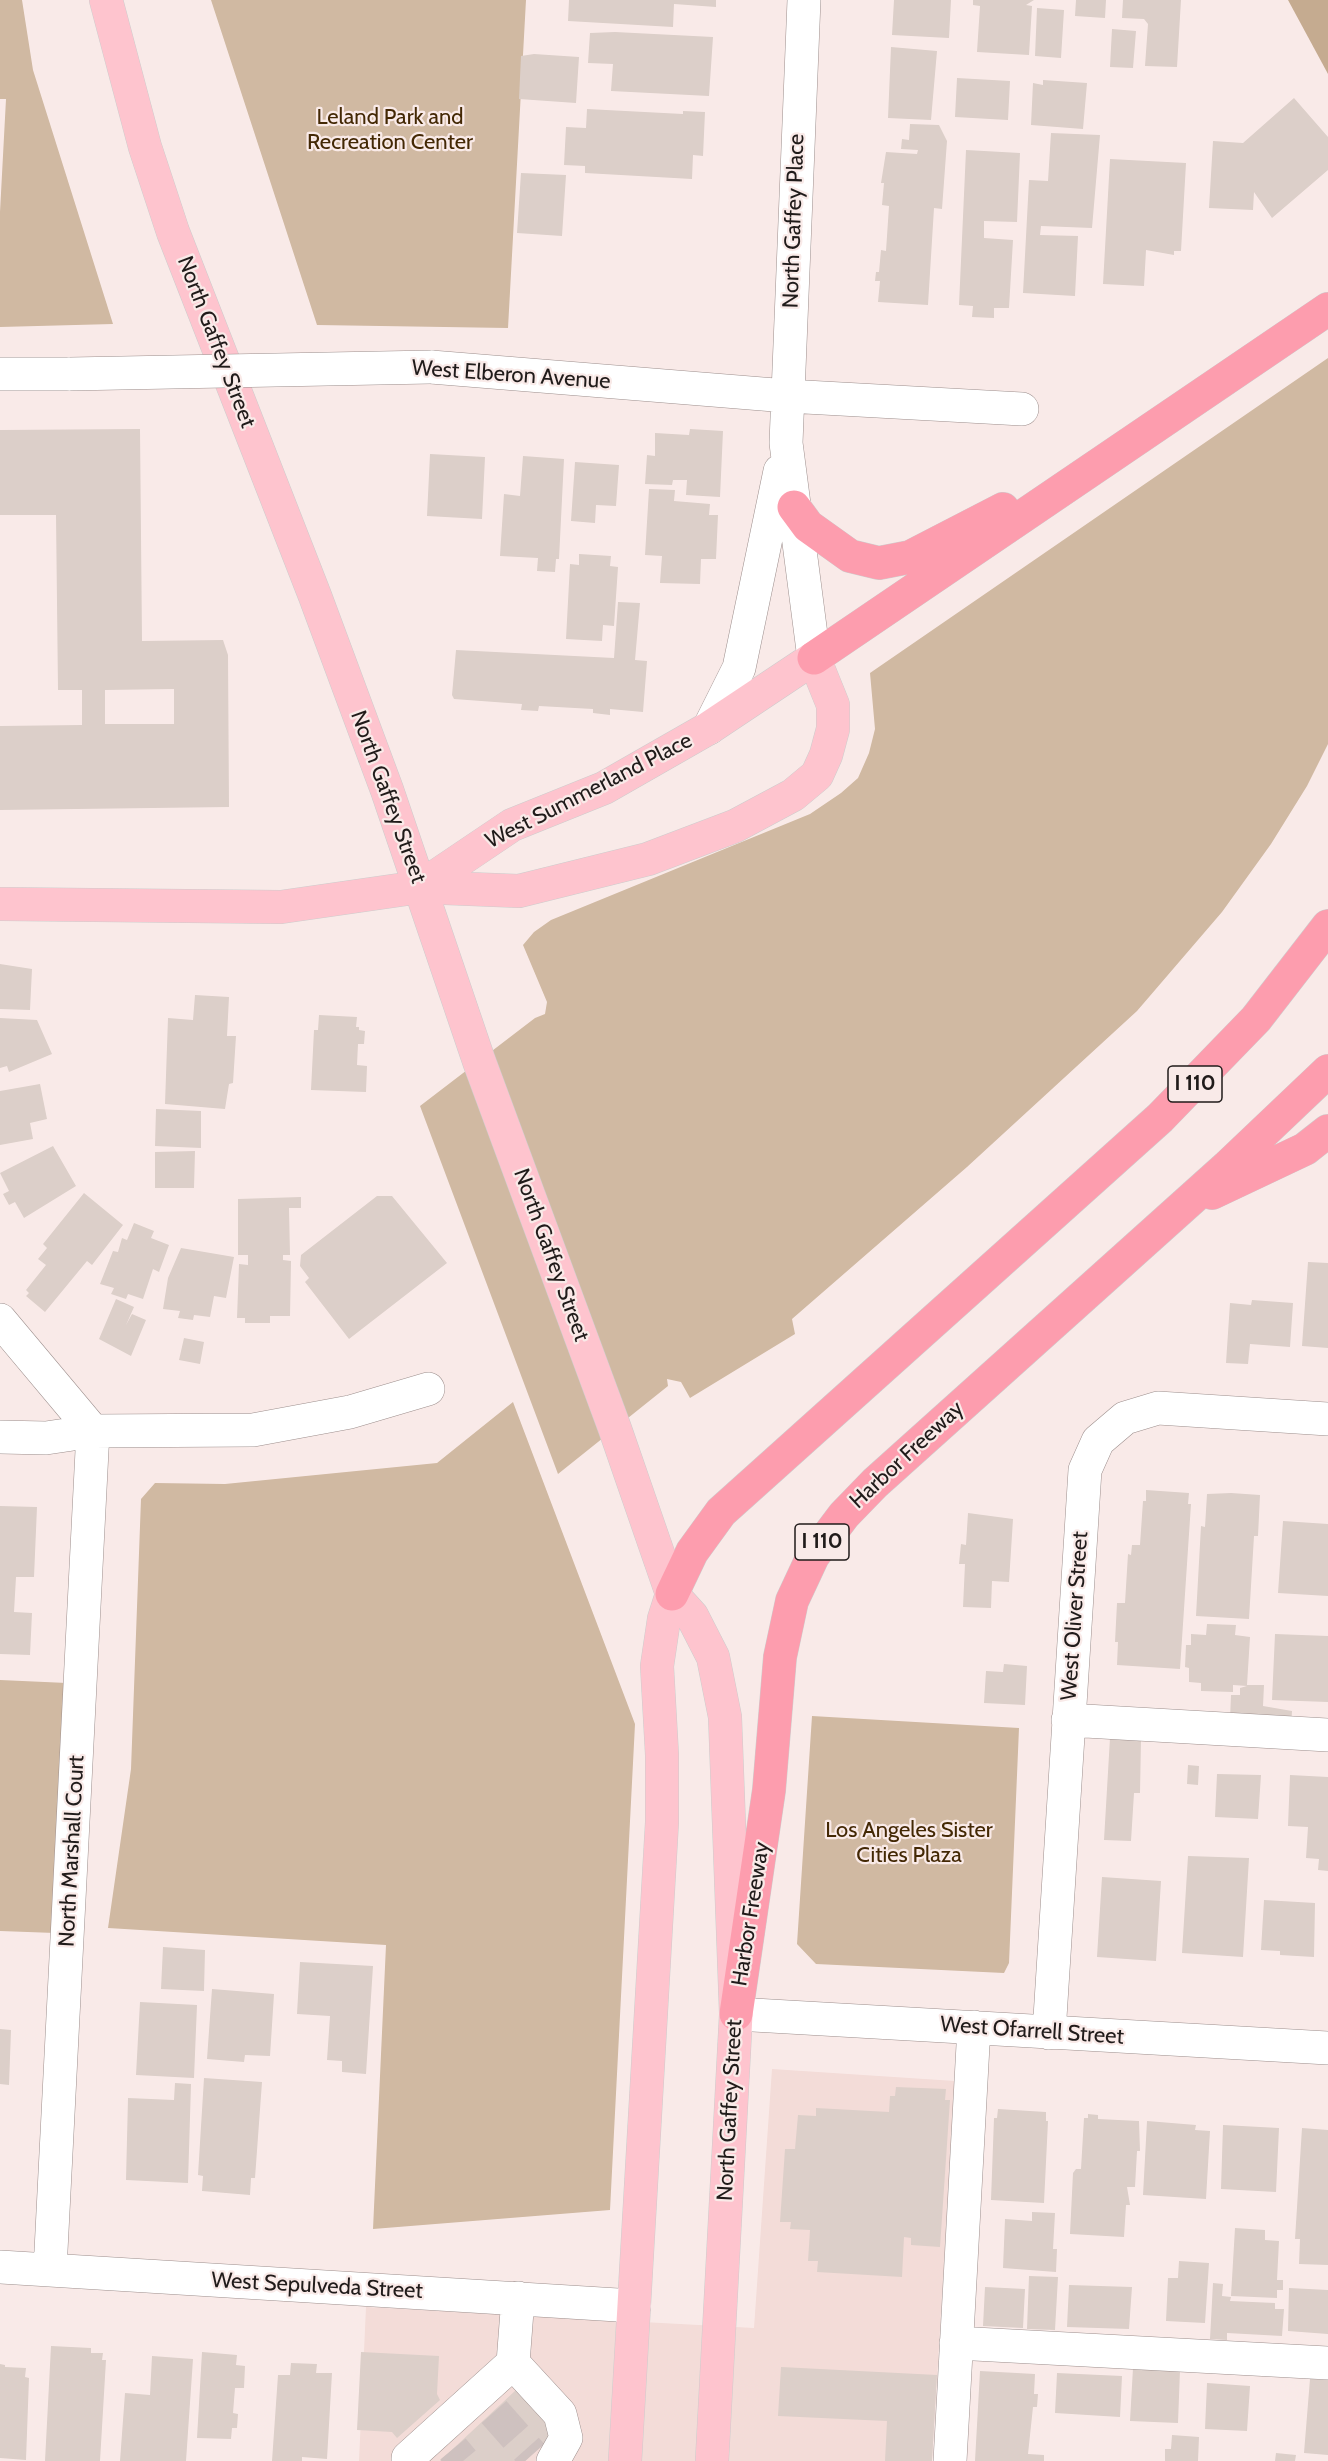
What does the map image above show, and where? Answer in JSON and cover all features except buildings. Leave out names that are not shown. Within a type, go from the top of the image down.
[{"type":"highway","points":[[814,658],[1328,309]]},
{"type":"highway","points":[[794,507],[808,526],[850,556],[879,563],[910,557],[1031,494],[1105,461]]},
{"type":"highway","name":"I 110","points":[[672,1593],[692,1552],[721,1512],[1168,1110],[1256,1019],[1328,926]]},
{"type":"highway","name":"Harbor Freeway","points":[[736,2014],[769,1790],[780,1657],[792,1601],[813,1556],[844,1515],[875,1483],[1328,1071]]},
{"type":"highway","points":[[1175,1211],[1305,1149],[1328,1131]]},
{"type":"main road","name":"North Gaffey Street","points":[[106,0],[145,147],[169,221],[315,596],[420,887],[479,1061],[615,1429],[672,1593],[692,1616],[704,1635],[713,1657],[724,1717],[736,2014],[712,2461]]},
{"type":"main road","name":"West Summerland Place","points":[[0,904],[281,907],[420,887],[519,891],[648,859],[735,826],[793,795],[817,775],[826,755],[833,729],[833,705],[814,658],[709,728],[604,788],[512,825],[420,887]]},
{"type":"main road","points":[[625,2461],[662,1822],[662,1755],[657,1666],[664,1619],[672,1593]]},
{"type":"street","name":"North Gaffey Place","points":[[804,0],[786,442],[814,658]]},
{"type":"street","name":"West Elberon Avenue","points":[[0,374],[431,367],[787,396],[1022,409]]},
{"type":"street","name":"North Gaffey Place","points":[[709,728],[742,659],[786,442]]},
{"type":"street","points":[[0,1320],[93,1431]]},
{"type":"street","points":[[0,1437],[46,1438],[93,1431],[254,1430],[350,1412],[428,1389]]},
{"type":"street","name":"West Oliver Street","points":[[1049,2032],[1085,1470],[1098,1441],[1125,1418],[1158,1408],[1328,1419]]},
{"type":"street","name":"North Marshall Court","points":[[51,2270],[93,1431]]},
{"type":"street","points":[[1068,1720],[1328,1735]]},
{"type":"street","name":"West Ofarrell Street","points":[[736,2014],[1328,2048]]},
{"type":"street","points":[[950,2461],[974,2027]]},
{"type":"street","name":"West Sepulveda Street","points":[[0,2267],[634,2306]]},
{"type":"street","points":[[408,2461],[408,2458],[444,2441],[486,2403],[513,2363],[518,2298]]},
{"type":"street","points":[[956,2343],[1328,2363]]},
{"type":"street","points":[[513,2363],[560,2414],[566,2438],[541,2459]]},
{"type":"shaded area","points":[[1288,0],[1328,0],[1328,74]]},
{"type":"shaded area","points":[[772,2069],[955,2081],[932,2461],[359,2461],[366,2307],[754,2328]]},
{"type":"green space","points":[[0,0],[22,0],[33,70],[113,324],[0,327],[0,212],[6,99],[0,99]]},
{"type":"green space","name":"Leland Park and Recreation Center","points":[[211,0],[526,0],[508,328],[317,325]]},
{"type":"green space","points":[[1328,358],[1328,744],[1307,786],[1271,844],[1222,912],[1137,1011],[967,1167],[792,1319],[795,1334],[690,1398],[681,1382],[667,1379],[668,1386],[558,1474],[420,1106],[535,1018],[545,1014],[547,1002],[523,945],[534,932],[551,920],[810,814],[841,793],[858,778],[869,753],[875,729],[870,673]]},
{"type":"green space","points":[[513,1402],[635,1724],[610,2210],[373,2229],[386,1945],[108,1928],[131,1769],[141,1499],[155,1483],[225,1484],[437,1463]]},
{"type":"green space","points":[[0,1680],[67,1683],[55,1933],[0,1931]]},
{"type":"green space","name":"Los Angeles Sister Cities Plaza","points":[[812,1716],[1019,1728],[1009,1963],[1004,1973],[816,1964],[797,1944]]},
{"type":"tunnel","points":[[494,2412],[532,2455]]},
{"type":"tunnel","points":[[453,2449],[463,2461]]}]
